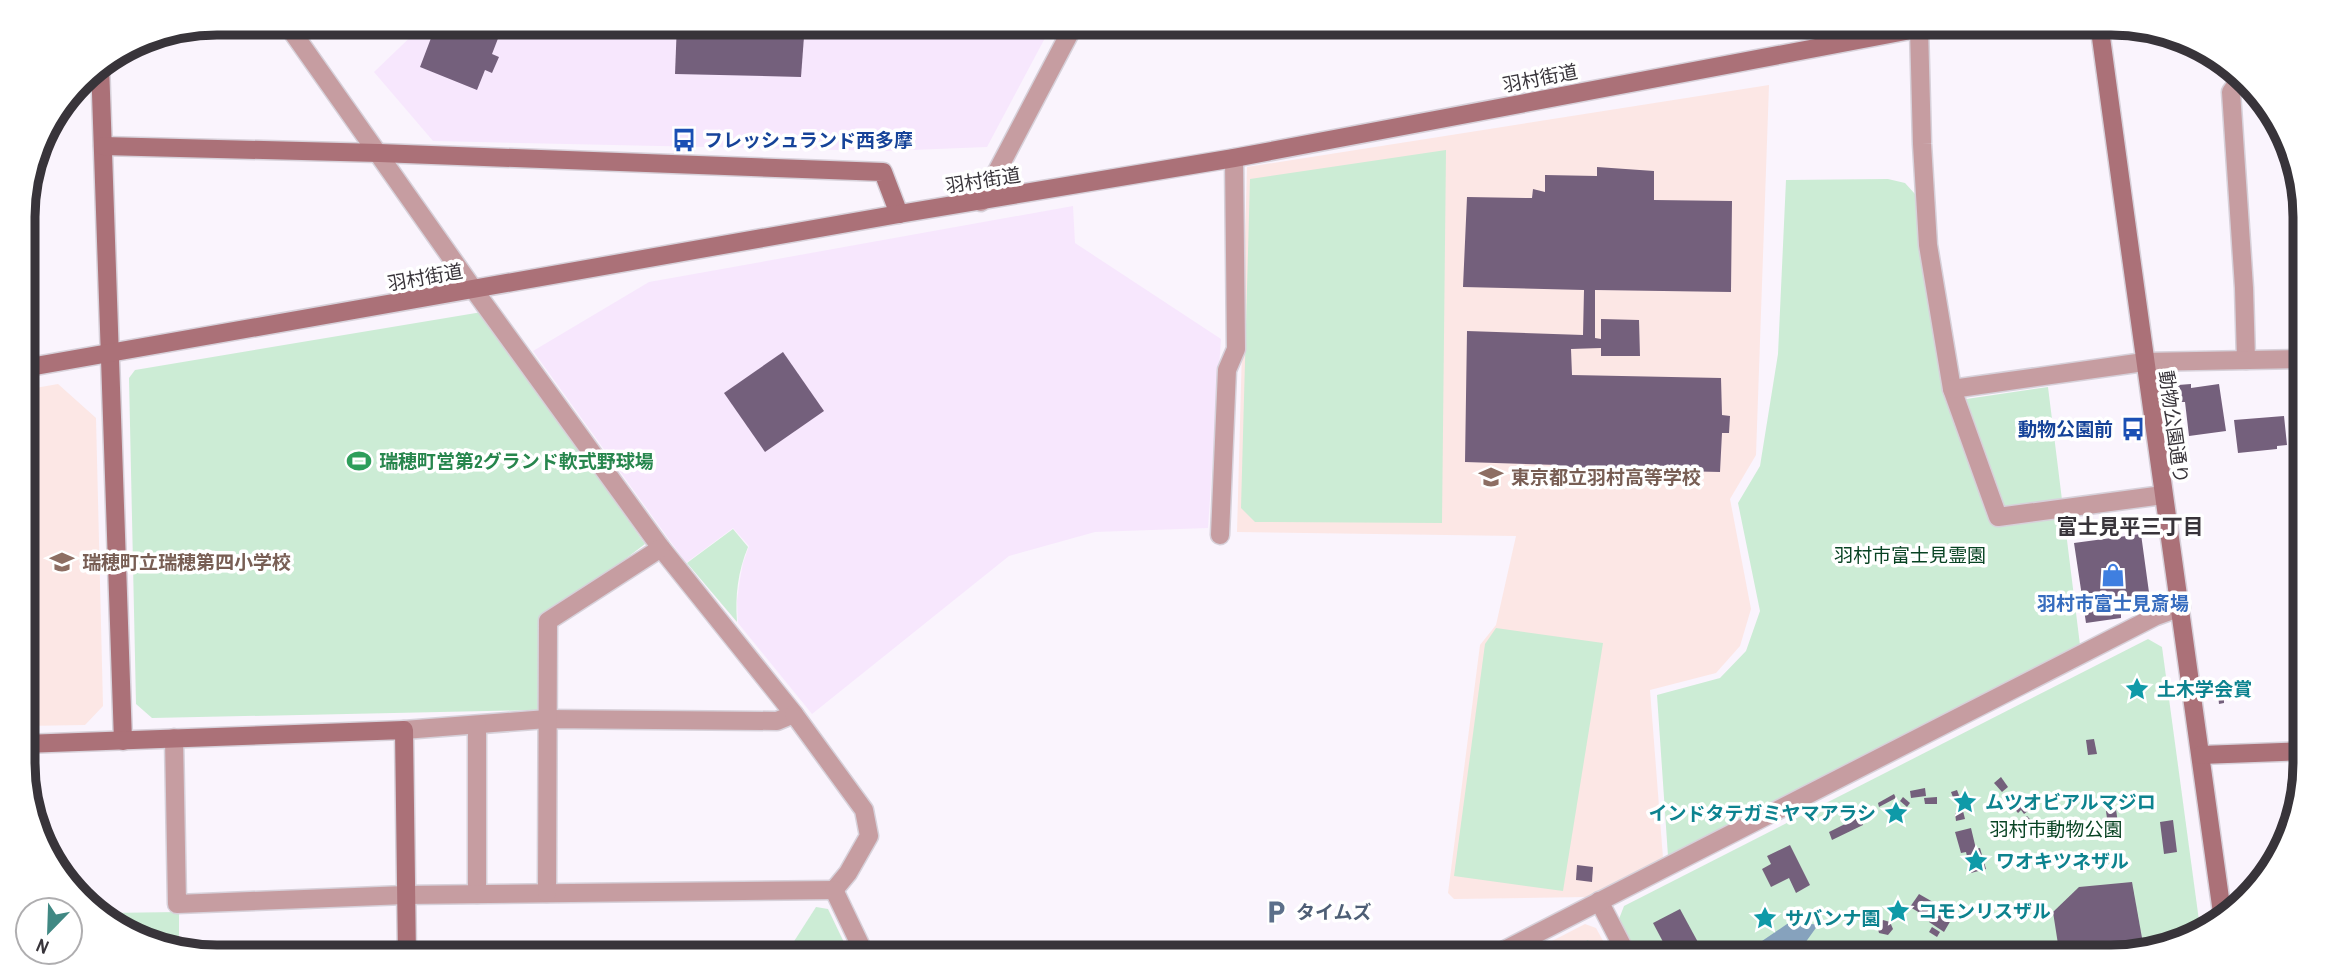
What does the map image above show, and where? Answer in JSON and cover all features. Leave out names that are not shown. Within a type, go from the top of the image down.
[{"type":"street","points":[[174,738],[177,904],[405,895],[834,890],[848,873],[869,836],[864,810],[794,714],[661,548],[474,290],[295,35]]},
{"type":"street","points":[[981,202],[1069,35]]},
{"type":"street","name":"羽村街道","points":[[35,366],[1234,158],[1882,35]]},
{"type":"street","points":[[1919,35],[1928,245],[1952,389],[1998,517],[2163,495]]},
{"type":"street","name":"動物公園通り","points":[[2101,35],[2220,908]]},
{"type":"street","points":[[100,78],[122,741]]},
{"type":"street","points":[[2236,85],[2231,92],[2246,360]]},
{"type":"street","points":[[103,146],[379,153],[883,172],[900,214]]},
{"type":"street","points":[[1220,534],[1227,370],[1236,349],[1234,158]]},
{"type":"street","points":[[1952,389],[2144,362],[2293,359]]},
{"type":"street","points":[[547,893],[548,621],[661,548]]},
{"type":"street","points":[[1514,945],[2156,616],[2181,607]]},
{"type":"street","points":[[35,744],[404,730],[547,719],[777,721],[794,714]]},
{"type":"street","points":[[477,725],[477,894]]},
{"type":"street","points":[[404,730],[407,945]]},
{"type":"street","points":[[2201,755],[2293,751]]},
{"type":"street","points":[[834,890],[860,945]]},
{"type":"street","points":[[1599,901],[1622,945]]},
{"type":"shaded area","points":[[413,35],[1047,35],[987,147],[887,151],[433,141],[374,72]]},
{"type":"shaded area","name":"東京都立羽村高等学校","points":[[1769,85],[1756,455],[1730,499],[1751,609],[1740,646],[1716,673],[1650,690],[1663,858],[1587,897],[1454,899],[1448,893],[1480,645],[1496,625],[1516,536],[1237,532],[1247,167]]},
{"type":"shaded area","points":[[1073,206],[1075,243],[1221,339],[1208,528],[1095,532],[1009,556],[812,714],[738,623],[740,579],[749,546],[733,528],[686,563],[533,351],[649,282]]},
{"type":"shaded area","name":"瑞穂町立瑞穂第四小学校","points":[[58,384],[96,418],[103,706],[85,725],[35,726],[35,388]]},
{"type":"shaded area","points":[[1585,924],[1596,928],[1605,945],[1544,945]]},
{"type":"green space","points":[[1446,150],[1442,523],[1255,522],[1241,508],[1250,179]]},
{"type":"green space","name":"羽村市富士見霊園","points":[[1888,179],[1905,183],[1915,194],[1946,402],[2048,387],[2080,645],[1668,856],[1657,695],[1720,678],[1746,651],[1760,611],[1738,503],[1760,466],[1778,354],[1786,180]]},
{"type":"green space","name":"瑞穂町営第2グランド軟式野球場","points":[[482,312],[645,544],[544,621],[540,710],[152,718],[136,704],[129,378],[135,370]]},
{"type":"green space","points":[[733,529],[748,547],[738,583],[737,622],[687,563]]},
{"type":"green space","points":[[1496,628],[1603,643],[1563,891],[1454,876],[1485,644]]},
{"type":"green space","name":"羽村市動物公園","points":[[2148,639],[2162,647],[2199,922],[2158,939],[2123,945],[1633,945],[1619,919],[1624,906]]},
{"type":"green space","points":[[816,907],[828,909],[845,945],[792,945]]},
{"type":"green space","points":[[179,912],[179,941],[147,931],[114,913]]},
{"type":"green space","points":[[1588,940],[1591,945],[1578,945]]},
{"type":"water","points":[[1800,922],[1818,925],[1804,945],[1756,945],[1787,924]]},
{"type":"building","points":[[432,35],[499,35],[492,54],[499,57],[492,73],[485,70],[477,90],[420,67]]},
{"type":"building","points":[[677,35],[804,35],[801,77],[675,74]]},
{"type":"building","points":[[1597,167],[1654,171],[1654,200],[1732,201],[1731,292],[1595,290],[1595,338],[1601,339],[1601,319],[1639,320],[1640,356],[1601,356],[1601,348],[1571,349],[1572,375],[1721,378],[1722,415],[1730,416],[1729,433],[1722,433],[1720,472],[1598,469],[1597,475],[1570,475],[1569,480],[1557,479],[1558,465],[1465,462],[1467,331],[1583,335],[1584,290],[1463,287],[1467,197],[1532,198],[1533,189],[1545,192],[1545,175],[1597,176]]},
{"type":"building","points":[[783,352],[824,411],[765,452],[724,393]]},
{"type":"building","points":[[2191,384],[2191,388],[2219,384],[2226,431],[2189,436],[2185,402],[2180,402],[2178,385]]},
{"type":"building","points":[[2284,416],[2287,445],[2277,446],[2277,449],[2238,453],[2234,420]]},
{"type":"building","name":"羽村市富士見斎場","points":[[2141,534],[2151,607],[2121,611],[2121,618],[2086,623],[2074,543]]},
{"type":"building","points":[[2218,694],[2224,694],[2224,703],[2219,704]]},
{"type":"building","points":[[2094,739],[2097,754],[2088,755],[2086,740]]},
{"type":"building","points":[[2001,777],[2008,787],[2002,792],[1994,783]]},
{"type":"building","points":[[1925,788],[1926,796],[1911,798],[1910,791]]},
{"type":"building","points":[[1957,790],[1960,798],[1954,800],[1951,792]]},
{"type":"building","points":[[2012,792],[2028,811],[2024,814],[2021,810],[2018,813],[2005,798]]},
{"type":"building","points":[[1894,794],[1896,798],[1879,807],[1878,803]]},
{"type":"building","points":[[1903,797],[1910,803],[1907,807],[1900,801]]},
{"type":"building","points":[[1937,797],[1937,804],[1925,804],[1924,798]]},
{"type":"building","points":[[2116,809],[2118,824],[2108,826],[2106,811]]},
{"type":"building","points":[[1963,811],[1965,819],[1956,821],[1955,813]]},
{"type":"building","points":[[2027,816],[2039,829],[2032,836],[2019,823]]},
{"type":"building","points":[[1859,817],[1863,825],[1832,840],[1829,832]]},
{"type":"building","points":[[2173,820],[2177,852],[2164,854],[2160,822]]},
{"type":"building","points":[[1971,828],[1976,849],[1980,848],[1986,869],[1971,873],[1966,852],[1961,853],[1955,832]]},
{"type":"building","points":[[1790,845],[1810,885],[1796,893],[1789,878],[1771,887],[1762,869],[1771,864],[1767,856]]},
{"type":"building","points":[[1577,865],[1593,867],[1592,882],[1576,880]]},
{"type":"building","points":[[2132,882],[2143,943],[2058,945],[2053,912],[2079,887]]},
{"type":"building","points":[[1919,894],[1933,902],[1925,916],[1910,907]]},
{"type":"building","points":[[1895,903],[1903,905],[1905,913],[1901,919],[1892,917],[1890,910]]},
{"type":"building","points":[[1680,909],[1700,945],[1665,945],[1653,923]]},
{"type":"building","points":[[1937,911],[1951,920],[1944,932],[1929,922]]},
{"type":"building","points":[[1883,920],[1890,922],[1893,929],[1888,935],[1879,933],[1877,925]]},
{"type":"building","points":[[1932,927],[1940,932],[1937,937],[1929,932]]},
{"type":"place","name":"フレッシュランド西多摩","points":[[684,140]]},
{"type":"place","name":"動物公園前","points":[[2133,429]]},
{"type":"place","name":"瑞穂町営第2グランド軟式野球場","points":[[359,461]]},
{"type":"place","name":"東京都立羽村高等学校","points":[[1491,477]]},
{"type":"place","name":"瑞穂町立瑞穂第四小学校","points":[[62,562]]},
{"type":"place","name":"羽村市富士見斎場","points":[[2113,575]]},
{"type":"place","name":"土木学会賞","points":[[2137,689]]},
{"type":"place","name":"ムツオビアルマジロ","points":[[1965,802]]},
{"type":"place","name":"インドタテガミヤマアラシ","points":[[1896,813]]},
{"type":"place","name":"ワオキツネザル","points":[[1976,861]]},
{"type":"place","name":"コモンリスザル","points":[[1898,911]]},
{"type":"place","name":"タイムズ","points":[[1276,912]]},
{"type":"place","name":"サバンナ園","points":[[1765,918]]},
{"type":"district","name":"富士見平三丁目","points":[[2130,526]]}]
